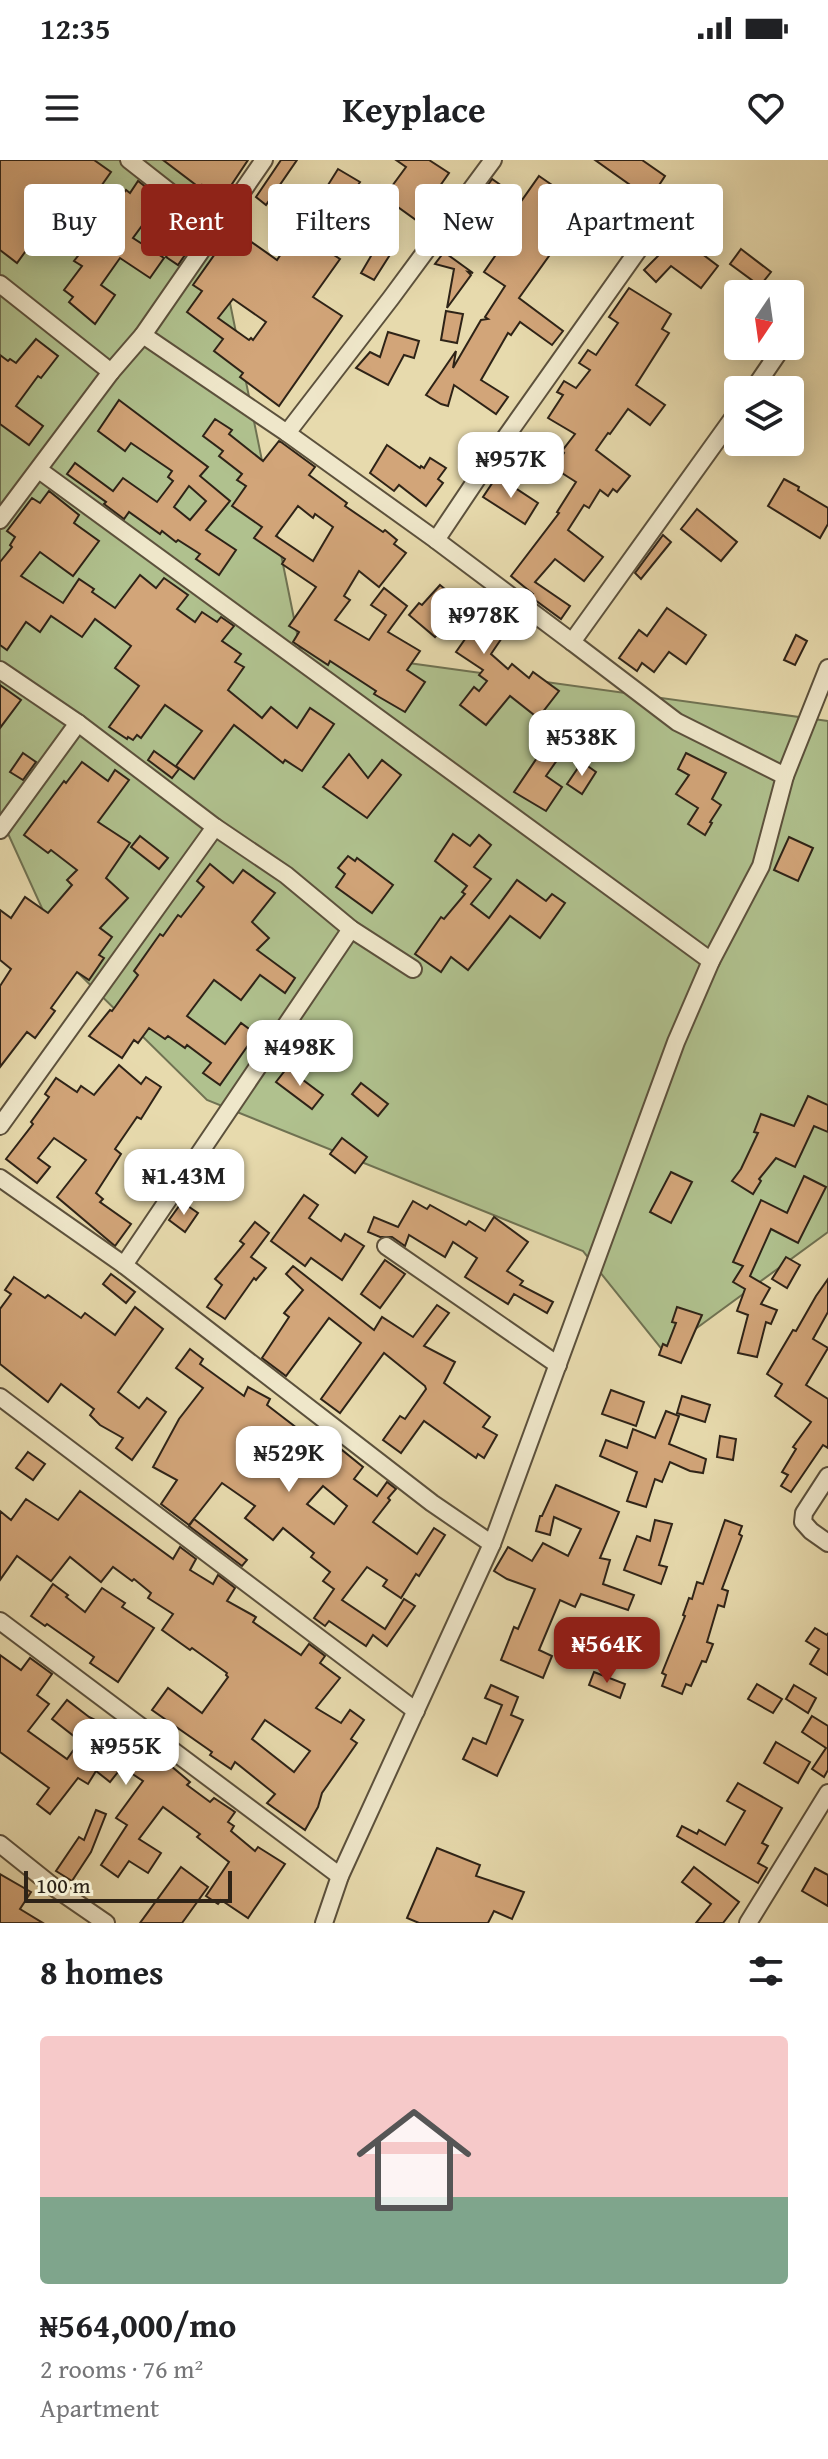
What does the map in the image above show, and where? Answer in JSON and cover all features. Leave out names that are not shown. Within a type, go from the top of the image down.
[{"type":"street","points":[[129,160],[160,184]]},
{"type":"street","points":[[248,184],[264,160]]},
{"type":"street","points":[[287,433],[493,160]]},
{"type":"street","points":[[1,517],[111,372],[143,335],[198,256]]},
{"type":"street","points":[[436,540],[634,256]]},
{"type":"street","points":[[0,284],[111,372]]},
{"type":"street","points":[[143,335],[436,540],[677,722],[785,776]]},
{"type":"street","points":[[572,642],[724,430]]},
{"type":"street","points":[[39,470],[711,961]]},
{"type":"street","points":[[324,1923],[340,1876],[492,1544],[676,1042],[711,961],[761,866],[785,776],[822,700],[828,668]]},
{"type":"street","points":[[0,670],[286,875],[351,929],[413,969]]},
{"type":"street","points":[[0,830],[78,723]]},
{"type":"street","points":[[0,1126],[215,827]]},
{"type":"street","points":[[124,1265],[351,929]]},
{"type":"street","points":[[0,1178],[124,1265],[432,1503],[492,1544]]},
{"type":"street","points":[[386,1246],[558,1365]]},
{"type":"street","points":[[0,1397],[416,1711]]},
{"type":"street","points":[[828,1476],[804,1513],[803,1522],[828,1543]]},
{"type":"street","points":[[0,1621],[340,1876]]},
{"type":"street","points":[[748,1923],[828,1793]]},
{"type":"street","points":[[0,1844],[55,1888],[106,1923]]},
{"type":"green space","points":[[0,160],[201,160],[206,184],[141,184],[141,256],[220,256],[300,648],[828,721],[828,1232],[664,1352],[583,1251],[207,1100],[66,961],[0,816]]},
{"type":"building","points":[[0,160],[94,160],[111,172],[103,184],[24,184],[24,253],[17,263],[0,250]]},
{"type":"building","points":[[163,160],[248,160],[232,184],[195,184]]},
{"type":"building","points":[[281,160],[297,160],[280,184],[268,184],[266,205],[256,197]]},
{"type":"building","points":[[396,160],[429,160],[449,173],[441,184],[415,184],[415,219],[399,208],[399,184],[394,184],[406,167]]},
{"type":"building","points":[[595,160],[642,160],[665,176],[660,184],[629,184]]},
{"type":"building","points":[[338,169],[359,184],[329,184]]},
{"type":"building","points":[[539,176],[551,184],[538,184],[538,256],[549,256],[519,298],[563,331],[552,345],[520,322],[511,335],[508,333],[481,380],[508,397],[496,414],[454,385],[448,406],[441,404],[426,395],[456,351],[453,368],[481,320],[488,319],[485,317],[505,286],[484,272],[495,256],[522,256],[522,200]]},
{"type":"building","points":[[138,181],[142,184],[141,227],[133,238],[141,243],[141,256],[164,258],[150,278],[120,258],[101,285],[115,295],[95,324],[69,302],[73,297],[64,290],[82,266],[74,261],[78,256],[125,256],[125,191],[130,193]]},
{"type":"building","points":[[252,242],[277,260],[280,256],[335,256],[340,259],[313,297],[342,316],[279,406],[240,377],[243,373],[214,351],[223,339],[187,312],[202,291],[193,285],[214,256],[252,256]],"holes":[[[233,299],[266,322],[253,340],[218,318]]]},
{"type":"building","points":[[741,249],[771,272],[765,280],[752,280],[730,264]]},
{"type":"building","points":[[167,256],[184,256],[178,265]]},
{"type":"building","points":[[371,256],[389,256],[374,280],[361,273]]},
{"type":"building","points":[[441,256],[450,256],[473,273],[468,272],[471,275],[447,308],[454,269],[435,264]]},
{"type":"building","points":[[658,256],[705,256],[718,266],[701,288],[671,266],[656,282],[644,270]]},
{"type":"building","points":[[629,288],[671,314],[662,329],[669,333],[636,385],[665,405],[650,425],[628,409],[596,450],[630,476],[617,492],[613,489],[608,496],[600,490],[589,508],[584,505],[568,530],[603,557],[584,581],[555,559],[535,582],[570,606],[561,619],[531,597],[533,594],[511,576],[559,513],[576,482],[554,468],[575,434],[548,418],[563,395],[557,392],[564,381],[576,388],[590,370],[579,363],[588,350],[596,355],[618,323],[609,317]]},
{"type":"building","points":[[446,311],[463,314],[457,343],[441,340]]},
{"type":"building","points":[[388,332],[419,341],[414,358],[404,355],[388,385],[356,368],[370,352],[380,357]]},
{"type":"building","points":[[36,339],[58,356],[41,378],[38,376],[16,406],[43,426],[29,445],[0,424],[0,355],[16,363]]},
{"type":"building","points":[[119,400],[208,467],[200,476],[230,501],[206,530],[236,550],[219,575],[196,559],[200,554],[162,531],[160,534],[129,512],[124,519],[67,474],[75,463],[113,491],[123,478],[157,502],[173,481],[168,477],[172,471],[131,443],[125,451],[98,431]],"holes":[[[189,486],[206,501],[190,520],[174,507]]]},
{"type":"building","points":[[215,419],[232,430],[229,434],[263,461],[281,442],[315,467],[309,475],[347,503],[345,506],[397,540],[394,544],[406,553],[379,587],[359,571],[344,596],[350,600],[335,620],[369,640],[386,615],[371,605],[384,588],[407,606],[388,632],[420,651],[407,670],[425,682],[405,712],[374,694],[376,691],[330,661],[328,665],[293,642],[299,632],[289,626],[316,587],[282,564],[285,559],[254,538],[262,527],[232,506],[246,486],[237,480],[242,474],[219,456],[223,451],[203,436]],"holes":[[[298,506],[313,518],[315,514],[333,527],[313,561],[276,536]]]},
{"type":"building","points":[[387,445],[420,468],[424,468],[430,458],[446,468],[438,479],[443,483],[426,506],[399,485],[394,491],[370,473]]},
{"type":"building","points":[[497,476],[538,503],[525,524],[483,497]]},
{"type":"building","points":[[784,479],[828,508],[828,524],[820,538],[768,506]]},
{"type":"building","points":[[49,491],[79,515],[74,523],[99,541],[73,576],[40,552],[21,576],[63,603],[79,579],[115,608],[140,575],[156,588],[164,578],[188,595],[177,609],[195,622],[202,612],[217,622],[221,617],[234,626],[222,641],[241,654],[235,662],[244,667],[228,690],[262,718],[271,707],[297,728],[310,708],[334,724],[302,771],[285,760],[283,763],[234,725],[194,779],[176,766],[202,731],[165,705],[141,738],[137,735],[133,740],[127,739],[109,727],[139,686],[115,668],[131,646],[95,619],[82,637],[51,616],[40,632],[26,622],[7,650],[0,645],[0,562],[12,547],[10,545],[15,537],[7,531],[32,498],[40,503]]},
{"type":"building","points":[[697,509],[737,542],[721,561],[681,529]]},
{"type":"building","points":[[663,535],[671,542],[641,579],[635,573]]},
{"type":"building","points":[[440,585],[463,604],[475,596],[486,604],[484,608],[510,626],[491,654],[508,669],[512,664],[529,678],[533,672],[559,691],[538,718],[510,696],[486,725],[460,705],[474,687],[479,691],[487,681],[479,675],[483,670],[456,652],[470,632],[451,619],[435,637],[409,615]]},
{"type":"building","points":[[667,608],[706,635],[686,664],[669,652],[654,672],[642,663],[637,671],[619,658],[639,630],[647,636]]},
{"type":"building","points":[[796,635],[807,641],[795,665],[784,660]]},
{"type":"building","points":[[0,685],[21,700],[0,728]]},
{"type":"building","points":[[547,743],[562,753],[546,776],[562,787],[546,811],[514,792]]},
{"type":"building","points":[[154,751],[179,769],[172,778],[148,760]]},
{"type":"building","points":[[23,753],[36,762],[23,780],[10,772]]},
{"type":"building","points":[[686,753],[726,773],[712,799],[721,805],[705,835],[688,824],[698,808],[676,794],[689,775],[678,769]]},
{"type":"building","points":[[349,754],[368,778],[382,760],[401,775],[367,818],[323,787]]},
{"type":"building","points":[[82,762],[108,781],[115,770],[129,780],[98,822],[130,843],[106,878],[128,898],[100,928],[112,937],[99,955],[104,958],[89,980],[77,972],[51,1008],[55,1011],[35,1038],[27,1032],[0,1067],[0,986],[11,969],[0,960],[0,910],[11,918],[25,897],[48,913],[72,885],[67,880],[77,870],[24,835]]},
{"type":"building","points":[[582,762],[596,772],[582,794],[567,784]]},
{"type":"building","points":[[453,834],[470,846],[479,835],[491,845],[474,867],[491,879],[471,904],[489,918],[517,880],[546,901],[552,894],[565,903],[540,938],[510,916],[468,970],[451,957],[441,972],[415,954],[441,917],[444,919],[465,894],[462,892],[467,886],[435,861]]},
{"type":"building","points":[[140,836],[168,858],[159,869],[131,847]]},
{"type":"building","points":[[789,837],[813,848],[798,881],[774,870]]},
{"type":"building","points":[[348,856],[355,861],[357,858],[393,885],[372,913],[336,887],[345,874],[338,868]]},
{"type":"building","points":[[210,864],[233,883],[243,870],[275,893],[252,922],[269,938],[257,950],[295,978],[285,993],[260,975],[241,1000],[214,980],[187,1016],[225,1044],[241,1023],[256,1034],[220,1085],[203,1073],[211,1063],[187,1045],[185,1048],[149,1028],[138,1043],[134,1040],[122,1058],[89,1036],[138,975],[134,971],[160,934],[163,936],[178,915],[181,917],[204,887],[197,881]]},
{"type":"building","points":[[119,1065],[141,1084],[146,1077],[161,1087],[141,1119],[137,1117],[115,1149],[121,1154],[96,1193],[103,1199],[100,1202],[131,1224],[115,1246],[57,1197],[86,1160],[54,1138],[38,1158],[50,1167],[37,1183],[6,1159],[33,1124],[31,1122],[49,1097],[45,1094],[56,1078],[77,1092],[81,1086],[94,1095]]},
{"type":"building","points":[[287,1068],[323,1095],[312,1109],[276,1082]]},
{"type":"building","points":[[361,1083],[388,1104],[378,1116],[352,1094]]},
{"type":"building","points":[[808,1096],[828,1105],[828,1132],[814,1126],[795,1167],[776,1158],[759,1179],[761,1181],[753,1194],[732,1181],[758,1133],[754,1132],[761,1114],[794,1126]]},
{"type":"building","points":[[342,1138],[367,1157],[355,1173],[330,1154]]},
{"type":"building","points":[[671,1172],[692,1182],[671,1223],[650,1212]]},
{"type":"building","points":[[804,1176],[826,1187],[798,1243],[771,1229],[750,1276],[770,1288],[761,1304],[777,1310],[771,1324],[766,1322],[757,1357],[738,1353],[748,1315],[737,1311],[745,1289],[733,1282],[743,1266],[733,1262],[761,1200],[787,1213]]},
{"type":"building","points":[[304,1195],[318,1205],[309,1218],[341,1241],[345,1234],[364,1246],[342,1280],[311,1258],[305,1266],[271,1241]]},
{"type":"building","points":[[413,1201],[427,1209],[430,1205],[466,1225],[469,1221],[485,1231],[494,1217],[528,1242],[507,1271],[523,1281],[520,1285],[553,1302],[547,1313],[514,1294],[508,1304],[465,1277],[477,1258],[453,1242],[445,1257],[409,1235],[405,1246],[392,1237],[380,1237],[368,1232],[374,1217],[398,1227]]},
{"type":"building","points":[[182,1202],[198,1213],[185,1232],[169,1220]]},
{"type":"building","points":[[255,1222],[269,1233],[251,1257],[266,1268],[256,1280],[254,1278],[225,1319],[207,1307],[222,1285],[215,1279],[244,1244],[240,1241]]},
{"type":"building","points":[[786,1257],[800,1265],[787,1288],[772,1279]]},
{"type":"building","points":[[385,1260],[405,1274],[380,1308],[361,1294]]},
{"type":"building","points":[[293,1266],[374,1330],[382,1317],[413,1337],[437,1305],[449,1313],[424,1346],[455,1362],[444,1383],[490,1417],[483,1427],[497,1435],[484,1458],[478,1454],[476,1458],[424,1421],[401,1453],[383,1440],[400,1416],[405,1419],[426,1389],[384,1353],[340,1413],[321,1399],[361,1343],[329,1318],[286,1376],[262,1358],[289,1317],[284,1313],[303,1290],[286,1274]]},
{"type":"building","points":[[111,1274],[135,1292],[126,1303],[103,1284]]},
{"type":"building","points":[[14,1277],[81,1318],[85,1313],[115,1335],[135,1307],[163,1329],[118,1392],[139,1408],[147,1398],[166,1412],[132,1460],[116,1448],[123,1438],[100,1425],[90,1415],[94,1409],[61,1384],[48,1402],[0,1364],[0,1309],[11,1294],[5,1290]]},
{"type":"building","points":[[828,1279],[828,1312],[813,1339],[828,1348],[806,1385],[828,1399],[828,1448],[823,1445],[791,1492],[781,1486],[788,1475],[782,1472],[796,1449],[793,1447],[811,1422],[775,1396],[782,1384],[767,1374]]},
{"type":"building","points":[[677,1307],[702,1315],[681,1363],[659,1355],[663,1344],[667,1346],[676,1323],[672,1322]]},
{"type":"building","points":[[190,1349],[203,1359],[200,1364],[244,1396],[248,1387],[270,1399],[267,1405],[336,1458],[342,1450],[363,1467],[354,1479],[377,1496],[387,1482],[396,1489],[373,1522],[417,1554],[434,1528],[445,1535],[401,1598],[383,1586],[387,1580],[367,1567],[342,1600],[385,1629],[404,1599],[415,1606],[387,1646],[373,1635],[366,1646],[329,1621],[325,1626],[314,1618],[334,1589],[323,1581],[330,1572],[311,1557],[314,1553],[283,1528],[273,1540],[245,1518],[255,1506],[222,1483],[189,1525],[161,1504],[177,1480],[153,1467],[179,1419],[203,1388],[176,1368]],"holes":[[[323,1486],[347,1506],[334,1524],[307,1504]]]},
{"type":"building","points":[[611,1390],[644,1402],[636,1426],[602,1414]]},
{"type":"building","points":[[682,1396],[710,1405],[705,1422],[677,1413]]},
{"type":"building","points":[[666,1411],[679,1416],[669,1444],[706,1459],[703,1473],[670,1462],[662,1482],[655,1479],[646,1507],[627,1501],[637,1472],[600,1456],[606,1440],[627,1448],[633,1429],[655,1438]]},
{"type":"building","points":[[720,1436],[736,1439],[733,1460],[717,1457]]},
{"type":"building","points":[[28,1452],[45,1464],[33,1480],[16,1468]]},
{"type":"building","points":[[556,1485],[619,1512],[600,1558],[610,1560],[603,1584],[634,1595],[628,1610],[581,1594],[575,1607],[560,1600],[539,1650],[552,1656],[543,1678],[501,1660],[514,1627],[518,1629],[535,1589],[494,1571],[508,1547],[532,1561],[543,1543],[568,1556],[581,1529],[554,1517],[550,1535],[536,1531]]},
{"type":"building","points":[[80,1491],[173,1559],[180,1547],[196,1559],[190,1570],[213,1584],[218,1575],[235,1588],[227,1601],[256,1617],[253,1622],[301,1655],[309,1644],[325,1656],[320,1663],[340,1678],[316,1708],[341,1723],[350,1710],[364,1720],[351,1739],[357,1743],[322,1793],[305,1830],[267,1803],[275,1794],[235,1762],[231,1769],[152,1710],[168,1688],[202,1713],[228,1677],[227,1673],[192,1648],[190,1650],[162,1630],[173,1614],[148,1598],[151,1593],[134,1579],[132,1581],[113,1567],[101,1582],[70,1557],[51,1581],[17,1556],[0,1580],[0,1511],[11,1520],[26,1499],[58,1520]],"holes":[[[265,1720],[310,1751],[294,1772],[252,1739]]]},
{"type":"building","points":[[194,1519],[247,1560],[242,1566],[189,1526]]},
{"type":"building","points":[[655,1520],[672,1524],[659,1565],[667,1567],[661,1584],[624,1570],[637,1536],[650,1541]]},
{"type":"building","points":[[725,1520],[742,1526],[739,1534],[742,1536],[722,1589],[728,1591],[724,1607],[718,1605],[707,1642],[713,1644],[706,1662],[702,1661],[691,1686],[686,1684],[682,1694],[662,1686],[666,1675],[662,1673],[689,1598],[692,1599],[697,1582],[703,1584]]},
{"type":"building","points":[[53,1584],[85,1612],[102,1588],[125,1603],[122,1607],[154,1628],[118,1682],[90,1663],[94,1657],[31,1616]]},
{"type":"building","points":[[815,1628],[828,1633],[828,1675],[810,1664],[819,1649],[806,1641]]},
{"type":"building","points":[[0,1655],[21,1670],[30,1658],[52,1674],[37,1695],[49,1704],[28,1731],[67,1759],[80,1741],[52,1719],[67,1700],[89,1717],[117,1731],[120,1727],[138,1742],[139,1739],[190,1782],[187,1785],[210,1802],[214,1798],[235,1812],[228,1822],[234,1826],[231,1831],[255,1851],[258,1847],[285,1864],[248,1918],[221,1900],[218,1904],[206,1896],[229,1862],[197,1837],[200,1834],[163,1807],[139,1839],[161,1853],[148,1873],[129,1861],[118,1877],[101,1865],[127,1825],[116,1818],[143,1781],[122,1767],[110,1782],[96,1771],[88,1784],[78,1778],[50,1814],[37,1804],[49,1788],[0,1752]]},
{"type":"building","points":[[594,1672],[625,1684],[620,1698],[589,1685]]},
{"type":"building","points":[[757,1684],[782,1699],[773,1713],[748,1699]]},
{"type":"building","points":[[491,1685],[518,1697],[511,1715],[523,1720],[497,1776],[463,1759],[473,1738],[486,1744],[502,1705],[485,1698]]},
{"type":"building","points":[[794,1685],[816,1698],[808,1713],[786,1699]]},
{"type":"building","points":[[812,1716],[828,1726],[828,1770],[824,1777],[812,1769],[826,1748],[802,1732]]},
{"type":"building","points":[[776,1742],[810,1762],[798,1783],[764,1763]]},
{"type":"building","points":[[738,1783],[782,1808],[762,1843],[768,1846],[758,1863],[767,1868],[758,1883],[677,1836],[682,1826],[697,1834],[699,1830],[725,1845],[745,1811],[727,1801]]},
{"type":"building","points":[[96,1810],[106,1814],[91,1852],[72,1881],[56,1871],[79,1837],[84,1840]]},
{"type":"building","points":[[437,1848],[480,1865],[476,1876],[524,1892],[512,1919],[494,1911],[488,1923],[419,1923],[407,1918]]},
{"type":"building","points":[[181,1867],[208,1887],[182,1923],[140,1923]]},
{"type":"building","points":[[694,1867],[739,1902],[723,1923],[696,1923],[711,1904],[682,1882]]},
{"type":"building","points":[[815,1868],[828,1875],[828,1906],[802,1891]]},
{"type":"building","points":[[0,1874],[31,1892],[20,1909],[43,1923],[0,1923]]}]
